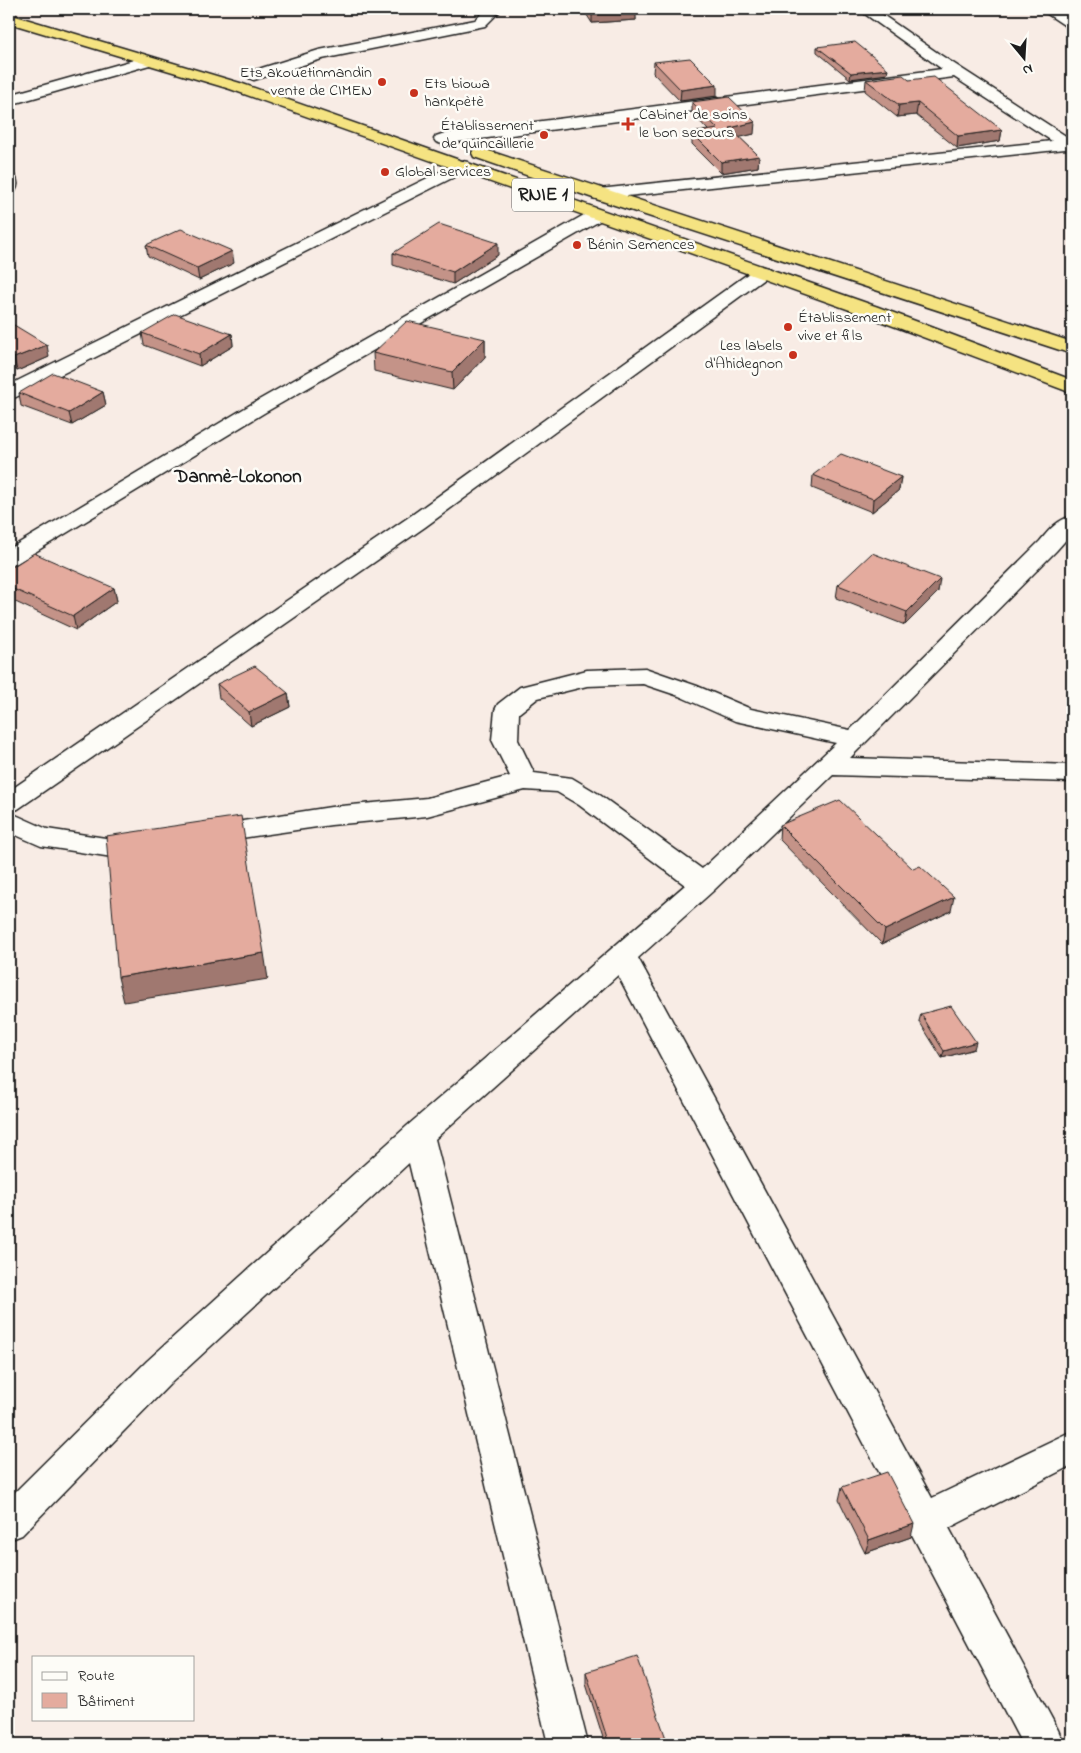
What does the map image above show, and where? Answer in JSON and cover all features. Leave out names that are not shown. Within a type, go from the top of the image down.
[{"type":"highway","name":"RNIE 1","points":[[9,18],[148,62],[235,86],[762,272],[1072,387]]},
{"type":"highway","points":[[236,69],[283,84]]},
{"type":"highway","name":"RNIE 1","points":[[423,133],[599,194],[1072,348]]},
{"type":"street","points":[[254,75],[319,55],[480,23],[496,9]]},
{"type":"street","points":[[865,9],[956,72],[1069,145]]},
{"type":"street","points":[[1047,9],[1072,24]]},
{"type":"street","points":[[9,100],[148,62]]},
{"type":"street","points":[[442,139],[956,72]]},
{"type":"street","points":[[599,194],[1069,145]]},
{"type":"street","points":[[9,392],[462,166]]},
{"type":"street","points":[[9,180],[9,187]]},
{"type":"street","points":[[9,558],[257,409],[597,215]]},
{"type":"street","points":[[9,803],[417,522],[762,272]]},
{"type":"street","points":[[9,1523],[159,1372],[418,1135],[703,884],[1060,544],[1058,532],[1072,522]]},
{"type":"street","points":[[525,781],[505,740],[506,710],[528,692],[587,678],[645,676],[688,691],[744,716],[855,739]]},
{"type":"street","points":[[827,766],[1072,774]]},
{"type":"street","points":[[9,821],[41,836],[112,848],[330,816],[427,807],[525,781],[563,784],[588,799],[703,884]]},
{"type":"street","points":[[622,955],[1044,1744]]},
{"type":"street","points":[[418,1135],[568,1744]]},
{"type":"street","points":[[925,1521],[1072,1447]]},
{"type":"building","points":[[589,9],[635,9],[636,10],[592,13]]},
{"type":"building","points":[[855,42],[888,69],[851,73],[817,47]]},
{"type":"building","points":[[690,58],[717,85],[681,90],[654,62]]},
{"type":"building","points":[[903,75],[909,80],[934,77],[1002,130],[958,136],[918,103],[899,105],[866,80]]},
{"type":"building","points":[[729,97],[755,122],[730,128],[759,156],[721,162],[692,133],[718,129],[692,102]]},
{"type":"building","points":[[439,224],[498,243],[453,272],[393,253]]},
{"type":"building","points":[[181,229],[232,251],[197,268],[146,245]]},
{"type":"building","points":[[175,314],[232,334],[199,354],[142,333]]},
{"type":"building","points":[[407,321],[485,339],[452,372],[373,353]]},
{"type":"building","points":[[9,322],[47,345],[14,358],[9,354]]},
{"type":"building","points":[[53,373],[103,392],[69,413],[19,393]]},
{"type":"building","points":[[841,454],[901,477],[873,499],[813,475]]},
{"type":"building","points":[[34,553],[114,588],[73,616],[9,587],[9,569]]},
{"type":"building","points":[[872,553],[940,579],[907,612],[838,585]]},
{"type":"building","points":[[255,666],[288,693],[249,712],[217,684]]},
{"type":"building","points":[[840,800],[913,869],[920,866],[954,897],[885,930],[780,825]]},
{"type":"building","points":[[241,816],[264,953],[118,977],[106,836]]},
{"type":"building","points":[[951,1006],[976,1042],[944,1051],[921,1014]]},
{"type":"building","points":[[887,1472],[914,1524],[869,1540],[842,1487]]},
{"type":"building","points":[[637,1656],[668,1744],[609,1744],[586,1672]]},
{"type":"place","name":"Ets akouetinmandin vente de CIMEN","points":[[382,82]]},
{"type":"place","name":"Ets biowa hankpètè","points":[[414,93]]},
{"type":"place","name":"Cabinet de soins le bon secours","points":[[628,124]]},
{"type":"place","name":"Établissement de quincaillerie","points":[[544,135]]},
{"type":"place","name":"Global services","points":[[385,172]]},
{"type":"place","name":"Bénin Semences","points":[[577,245]]},
{"type":"place","name":"Établissement vive et fils","points":[[788,327]]},
{"type":"place","name":"Les labels d'Ahidegnon","points":[[793,355]]},
{"type":"district","name":"Danmè-Lokonon","points":[[238,477]]}]
